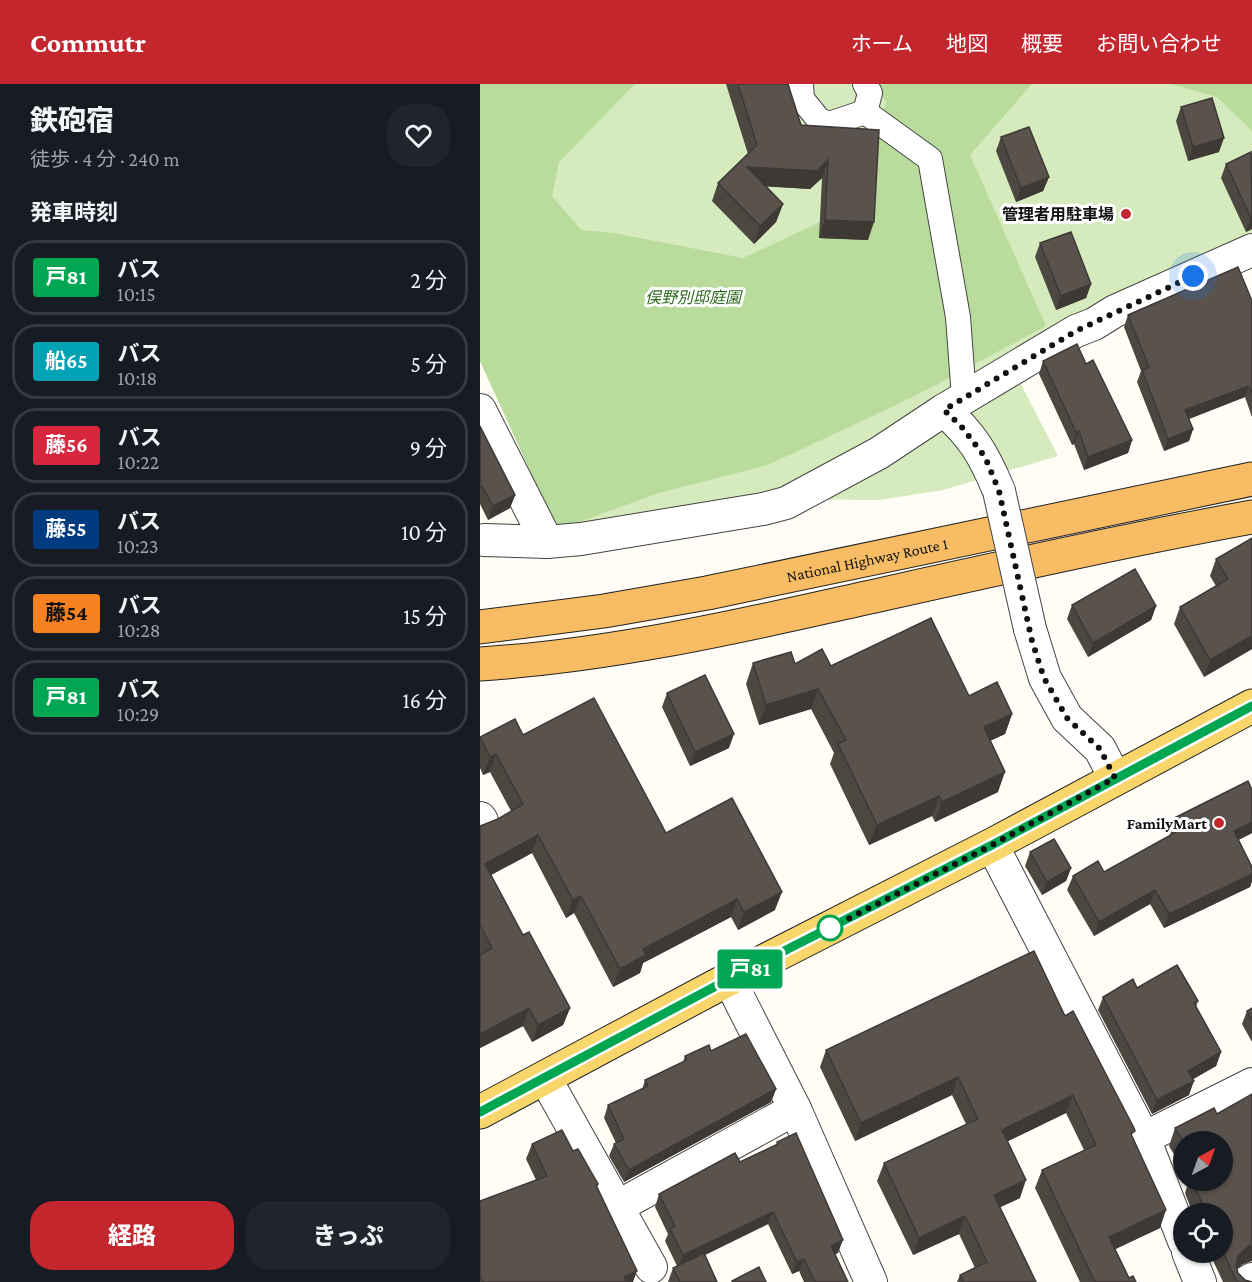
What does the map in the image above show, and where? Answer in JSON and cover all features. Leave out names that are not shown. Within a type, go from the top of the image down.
[{"type":"highway","name":"National Highway Route 1","points":[[480,627],[604,611],[707,593],[1252,479]]},
{"type":"highway","points":[[480,664],[617,649],[725,629],[1052,557],[1252,517]]},
{"type":"main road","points":[[480,1112],[729,979],[992,845],[1252,706]]},
{"type":"street","points":[[801,84],[802,99],[819,120],[829,124],[865,112]]},
{"type":"street","points":[[865,84],[870,93],[865,112]]},
{"type":"street","points":[[865,112],[930,159],[958,317],[954,404],[961,426],[985,457],[999,491],[1030,629],[1044,678],[1067,718],[1100,749],[1115,778]]},
{"type":"street","points":[[484,540],[547,542],[592,537],[763,509],[786,503],[879,453],[954,404],[1076,331],[1252,250]]},
{"type":"street","points":[[480,410],[547,542]]},
{"type":"street","points":[[992,845],[1143,1138],[1173,1213]]},
{"type":"street","points":[[729,979],[795,1109],[871,1282]]},
{"type":"street","points":[[545,1078],[651,1267]]},
{"type":"street","points":[[1143,1138],[1252,1084]]},
{"type":"street","points":[[617,1207],[795,1109]]},
{"type":"street","points":[[1192,1263],[1200,1282]]},
{"type":"street","points":[[1247,1282],[1252,1279]]},
{"type":"green space","name":"俣野別邸庭園","points":[[480,84],[1252,84],[1252,242],[1075,315],[1009,361],[1058,456],[943,490],[879,500],[769,499],[557,530],[480,361]]},
{"type":"green space","points":[[480,84],[635,84],[559,162],[552,196],[581,230],[614,233],[743,258],[863,202],[886,102],[874,84],[1032,84],[970,155],[1046,326],[913,397],[768,465],[659,493],[557,530],[480,361]]},
{"type":"green space","points":[[1171,84],[1252,84],[1252,131],[1217,97]]},
{"type":"building","points":[[738,84],[788,84],[801,125],[879,130],[874,222],[825,220],[828,160],[817,171],[747,167],[783,204],[760,226],[718,183],[757,145]]},
{"type":"building","points":[[1212,98],[1224,138],[1193,147],[1181,107]]},
{"type":"building","points":[[1029,127],[1049,177],[1021,188],[1001,137]]},
{"type":"building","points":[[1251,152],[1252,217],[1251,218],[1226,164]]},
{"type":"building","points":[[1071,232],[1091,284],[1061,296],[1040,243]]},
{"type":"building","points":[[1238,267],[1252,301],[1252,394],[1249,386],[1185,410],[1193,429],[1168,439],[1142,370],[1149,367],[1128,315]]},
{"type":"building","points":[[1077,344],[1086,364],[1093,360],[1132,440],[1088,457],[1079,431],[1076,432],[1043,361]]},
{"type":"building","points":[[480,426],[515,495],[493,506],[482,486],[480,487]]},
{"type":"building","points":[[1252,538],[1252,636],[1210,660],[1180,607],[1228,579],[1216,559]]},
{"type":"building","points":[[1135,569],[1156,606],[1093,643],[1072,605]]},
{"type":"building","points":[[931,618],[969,696],[997,682],[1012,714],[984,727],[1005,772],[942,802],[939,796],[877,825],[838,744],[846,740],[818,689],[766,705],[753,663],[791,652],[795,664],[822,649],[831,666]]},
{"type":"building","points":[[705,675],[734,734],[695,752],[667,693]]},
{"type":"building","points":[[594,698],[666,833],[732,798],[782,892],[744,912],[737,899],[643,949],[646,955],[620,969],[581,896],[573,900],[538,835],[485,864],[523,935],[529,932],[570,1008],[538,1025],[529,1008],[480,1034],[480,955],[492,948],[480,925],[480,826],[498,819],[523,804],[496,754],[490,757],[480,737],[515,719],[523,735]]},
{"type":"building","points":[[1248,781],[1252,790],[1252,822],[1234,831],[1252,867],[1252,874],[1169,914],[1155,890],[1099,922],[1073,876],[1098,861],[1104,872],[1180,830],[1174,818]]},
{"type":"building","points":[[1054,839],[1071,868],[1047,882],[1030,852]]},
{"type":"building","points":[[1034,951],[1065,1016],[1073,1011],[1134,1128],[1135,1131],[1131,1134],[1166,1210],[1109,1237],[1129,1278],[1133,1276],[1136,1282],[1095,1282],[1042,1170],[1096,1145],[1073,1095],[1002,1130],[1026,1180],[994,1195],[1036,1282],[963,1282],[960,1275],[987,1262],[965,1216],[919,1238],[884,1163],[978,1119],[958,1077],[861,1123],[826,1050]]},
{"type":"building","points":[[1177,965],[1198,1001],[1194,1003],[1221,1052],[1188,1071],[1194,1081],[1157,1100],[1103,997],[1133,979],[1137,988]]},
{"type":"building","points":[[1252,1008],[1252,1021],[1247,1011]]},
{"type":"building","points":[[746,1034],[776,1089],[629,1170],[614,1144],[624,1139],[608,1105],[648,1086],[645,1080],[687,1060],[685,1056],[709,1045],[711,1051]]},
{"type":"building","points":[[1252,1094],[1252,1245],[1238,1256],[1236,1265],[1238,1273],[1245,1280],[1252,1282],[1237,1282],[1228,1263],[1233,1263],[1233,1203],[1202,1203],[1197,1191],[1233,1191],[1233,1131],[1177,1131],[1175,1128],[1214,1108],[1217,1114]]},
{"type":"building","points":[[562,1130],[573,1151],[578,1149],[598,1184],[596,1185],[637,1271],[624,1277],[627,1282],[483,1282],[480,1276],[480,1201],[547,1176],[532,1144]]},
{"type":"building","points":[[796,1133],[843,1240],[831,1246],[848,1282],[815,1282],[804,1259],[797,1262],[773,1212],[683,1255],[670,1229],[675,1226],[659,1194],[735,1153],[740,1162]]},
{"type":"building","points":[[704,1253],[717,1282],[680,1282],[673,1268]]},
{"type":"building","points":[[759,1267],[766,1282],[732,1281]]},
{"type":"bus line","name":"戸81","points":[[480,1112],[729,979],[992,845],[1252,706]]},
{"type":"place","name":"管理者用駐車場","points":[[1126,214]]},
{"type":"place","name":"FamilyMart","points":[[1219,823]]},
{"type":"route","points":[[830,928],[992,845],[1115,778],[1100,749],[1067,718],[1044,678],[1032,641],[999,491],[985,457],[961,426],[944,410],[1076,331],[1193,276]]}]
